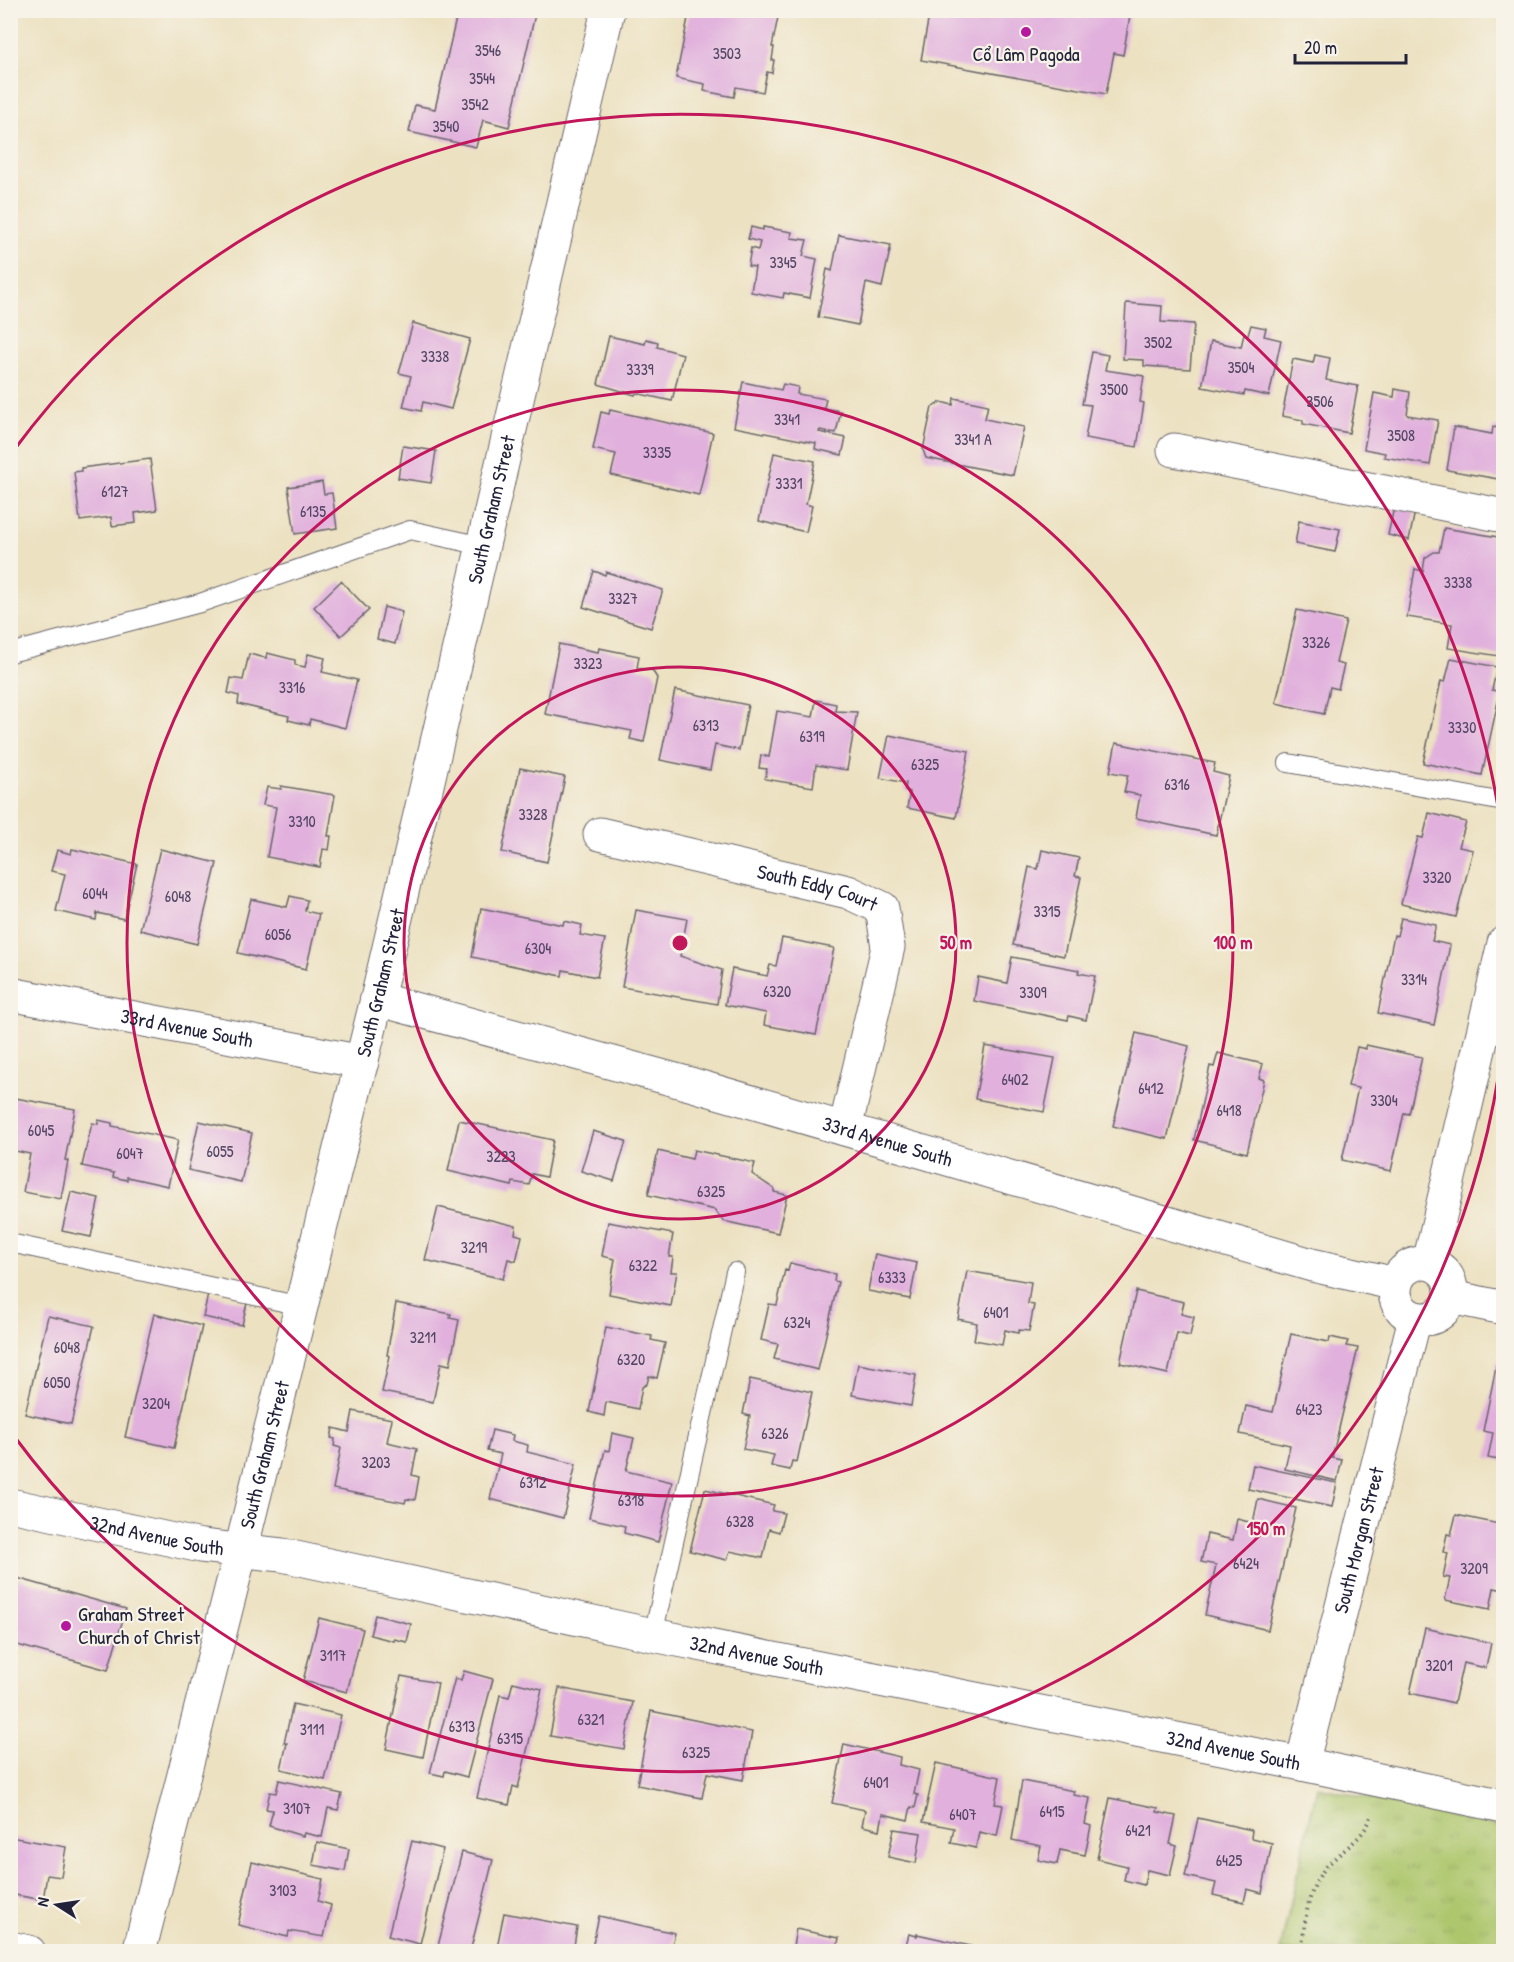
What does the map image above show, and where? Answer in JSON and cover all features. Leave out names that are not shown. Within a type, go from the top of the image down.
[{"type":"street","name":"South Graham Street","points":[[139,1952],[362,1062],[608,10]]},
{"type":"street","points":[[1174,450],[1503,516]]},
{"type":"street","name":"South Eddy Court","points":[[600,834],[848,892],[882,908],[888,947],[845,1129]]},
{"type":"street","points":[[1429,1263],[1503,943]]},
{"type":"street","name":"33rd Avenue South","points":[[10,994],[362,1062]]},
{"type":"street","name":"33rd Avenue South","points":[[377,999],[690,1084],[1312,1264],[1396,1284]]},
{"type":"street","points":[[1429,1263],[1441,1269],[1451,1285],[1449,1303],[1437,1316],[1428,1319],[1415,1317],[1403,1311],[1395,1294],[1396,1284],[1406,1268],[1414,1264],[1429,1263]]},
{"type":"street","points":[[1450,1296],[1503,1308]]},
{"type":"street","name":"South Morgan Street","points":[[1302,1764],[1415,1317]]},
{"type":"street","name":"32nd Avenue South","points":[[10,1505],[201,1546],[282,1556],[653,1635],[1503,1806]]},
{"type":"street","points":[[10,1948],[29,1952]]},
{"type":"lane","points":[[10,653],[200,603],[410,530],[483,546]]},
{"type":"lane","points":[[1288,762],[1503,802]]},
{"type":"lane","points":[[10,1243],[302,1306]]},
{"type":"lane","points":[[653,1635],[735,1272]]},
{"type":"path","points":[[1301,1952],[1310,1901],[1320,1874],[1356,1841],[1371,1819],[1379,1780]]},
{"type":"green space","points":[[1317,1787],[1503,1827],[1503,1951],[1280,1951]]},
{"type":"building","points":[[458,10],[536,10],[509,127],[483,120],[476,147],[409,132],[415,105],[435,109]]},
{"type":"building","points":[[680,10],[779,12],[772,47],[774,47],[772,60],[774,60],[772,73],[767,72],[763,92],[736,87],[734,97],[704,91],[705,84],[676,78],[689,13]]},
{"type":"building","name":"Cổ Lâm Pagoda","points":[[930,10],[1131,10],[1123,55],[1114,53],[1106,94],[921,60]]},
{"type":"building","points":[[751,227],[792,232],[791,238],[807,240],[803,256],[817,259],[810,298],[784,293],[783,298],[751,292],[755,267],[748,266],[751,248],[758,250],[760,242],[748,239]]},
{"type":"building","points":[[839,235],[891,245],[882,287],[866,283],[858,325],[818,317],[827,269],[832,271]]},
{"type":"building","points":[[1126,303],[1162,306],[1161,322],[1194,324],[1190,369],[1144,366],[1144,360],[1123,359]]},
{"type":"building","points":[[413,323],[470,339],[451,409],[423,402],[421,411],[403,407],[411,376],[399,373]]},
{"type":"building","points":[[1251,325],[1266,328],[1264,336],[1281,340],[1269,396],[1245,391],[1244,395],[1202,387],[1211,341],[1241,347],[1244,334],[1248,335]]},
{"type":"building","points":[[609,336],[645,344],[646,339],[658,342],[657,347],[683,354],[672,401],[636,393],[635,395],[598,384]]},
{"type":"building","points":[[1092,352],[1108,355],[1105,370],[1144,376],[1140,402],[1144,403],[1137,447],[1085,438],[1091,405],[1082,404]]},
{"type":"building","points":[[1315,355],[1330,358],[1326,380],[1358,386],[1349,433],[1303,424],[1303,420],[1282,416],[1293,359],[1313,363]]},
{"type":"building","points":[[743,382],[781,390],[783,384],[798,387],[797,394],[826,399],[824,408],[841,411],[836,433],[820,430],[819,432],[846,438],[842,455],[815,449],[816,443],[734,427]]},
{"type":"building","points":[[1395,389],[1410,392],[1407,415],[1438,420],[1430,465],[1384,457],[1385,453],[1364,449],[1374,393],[1394,397]]},
{"type":"building","points":[[954,398],[988,405],[985,419],[1024,427],[1013,475],[926,458],[923,450],[932,407],[941,402],[953,405]]},
{"type":"building","points":[[610,410],[713,433],[699,495],[611,475],[616,454],[593,449],[601,412],[609,414]]},
{"type":"building","points":[[1454,427],[1492,434],[1493,427],[1504,429],[1504,480],[1447,470]]},
{"type":"building","points":[[403,446],[436,451],[431,483],[398,478]]},
{"type":"building","points":[[774,453],[815,461],[806,504],[812,506],[806,532],[759,521]]},
{"type":"building","points":[[150,459],[157,510],[135,513],[136,523],[112,526],[111,517],[80,521],[74,472],[81,471],[81,468]]},
{"type":"building","points":[[322,482],[324,494],[332,493],[337,528],[295,534],[288,487]]},
{"type":"building","points":[[1394,507],[1415,511],[1409,540],[1388,535]]},
{"type":"building","points":[[1299,521],[1340,529],[1335,552],[1295,544]]},
{"type":"building","points":[[1444,528],[1504,538],[1504,593],[1500,608],[1504,608],[1504,626],[1499,656],[1448,648],[1452,624],[1407,617],[1415,569],[1423,571],[1425,558],[1434,552],[1439,552]]},
{"type":"building","points":[[594,571],[605,575],[606,572],[663,590],[651,628],[583,607]]},
{"type":"building","points":[[341,581],[369,610],[341,636],[314,607]]},
{"type":"building","points":[[384,607],[402,612],[395,644],[377,639]]},
{"type":"building","points":[[1297,610],[1346,621],[1336,663],[1344,665],[1338,689],[1330,687],[1324,714],[1276,703]]},
{"type":"building","points":[[559,644],[598,652],[599,648],[639,656],[637,668],[652,670],[657,678],[644,742],[630,739],[632,731],[545,714]]},
{"type":"building","points":[[267,653],[295,660],[295,665],[305,667],[308,654],[325,658],[322,672],[357,680],[345,728],[310,719],[309,725],[288,720],[289,716],[238,704],[239,696],[228,693],[231,678],[243,680],[249,654],[266,658]]},
{"type":"building","points":[[1451,658],[1497,667],[1492,690],[1500,692],[1482,775],[1423,763],[1441,681],[1445,682]]},
{"type":"building","points":[[675,690],[748,705],[739,750],[715,745],[710,770],[660,760]]},
{"type":"building","points":[[816,700],[836,704],[835,711],[857,712],[847,770],[816,765],[813,787],[765,779],[767,769],[759,768],[761,755],[769,757],[777,711],[813,717]]},
{"type":"building","points":[[889,735],[969,751],[956,818],[907,808],[910,792],[905,790],[906,783],[880,778]]},
{"type":"building","points":[[1116,743],[1215,763],[1213,772],[1229,776],[1216,835],[1136,818],[1140,795],[1124,792],[1128,775],[1110,772]]},
{"type":"building","points":[[520,768],[565,777],[547,862],[502,852]]},
{"type":"building","points":[[281,786],[335,795],[328,836],[331,836],[329,850],[323,849],[320,867],[267,857],[276,807],[263,805],[267,787],[281,789]]},
{"type":"building","points":[[1429,813],[1466,822],[1459,847],[1473,850],[1456,917],[1401,904],[1418,837],[1423,838]]},
{"type":"building","points":[[72,849],[137,864],[124,919],[97,913],[96,920],[56,911],[65,874],[51,871],[57,850],[71,854]]},
{"type":"building","points":[[160,849],[217,863],[197,944],[140,930]]},
{"type":"building","points":[[1042,850],[1079,858],[1075,876],[1081,877],[1064,956],[1013,945],[1029,867],[1038,869]]},
{"type":"building","points":[[290,896],[307,900],[305,911],[319,914],[306,969],[238,953],[251,899],[287,907]]},
{"type":"building","points":[[481,908],[563,925],[564,921],[582,925],[580,935],[605,939],[597,977],[563,970],[562,976],[472,957]]},
{"type":"building","points":[[636,910],[687,919],[680,956],[722,970],[717,1004],[622,987]]},
{"type":"building","points":[[1401,918],[1436,925],[1432,941],[1450,945],[1434,1025],[1378,1013],[1394,935],[1397,936]]},
{"type":"building","points":[[782,938],[834,948],[816,1035],[764,1025],[766,1013],[725,1005],[732,969],[767,976],[770,965],[776,966]]},
{"type":"building","points":[[1012,957],[1079,970],[1078,973],[1095,976],[1086,1020],[1069,1016],[1068,1020],[974,1001],[978,977],[1007,983]]},
{"type":"building","points":[[1136,1033],[1189,1046],[1167,1139],[1113,1126]]},
{"type":"building","points":[[1366,1045],[1422,1057],[1409,1114],[1404,1113],[1391,1171],[1342,1160],[1358,1088],[1348,1086],[1357,1047],[1366,1049]]},
{"type":"building","points":[[985,1046],[1055,1058],[1044,1112],[975,1099]]},
{"type":"building","points":[[1218,1053],[1263,1064],[1259,1078],[1264,1080],[1247,1153],[1194,1140],[1210,1066],[1214,1067]]},
{"type":"building","points":[[10,1097],[75,1109],[65,1160],[68,1161],[61,1199],[23,1192],[30,1154],[10,1150]]},
{"type":"building","points":[[98,1120],[112,1123],[112,1126],[178,1140],[168,1186],[127,1177],[127,1180],[113,1177],[114,1173],[82,1166],[92,1123],[98,1124]]},
{"type":"building","points":[[459,1120],[553,1140],[546,1177],[532,1174],[529,1185],[513,1182],[512,1186],[448,1171]]},
{"type":"building","points":[[199,1121],[252,1133],[241,1182],[188,1170]]},
{"type":"building","points":[[593,1131],[626,1141],[614,1181],[581,1171]]},
{"type":"building","points":[[694,1150],[755,1163],[752,1174],[774,1189],[774,1192],[787,1195],[778,1233],[723,1221],[715,1210],[648,1195],[658,1151],[692,1159]]},
{"type":"building","points":[[71,1192],[99,1198],[91,1237],[62,1231]]},
{"type":"building","points":[[438,1207],[516,1226],[515,1234],[522,1236],[516,1261],[508,1259],[503,1279],[425,1260]]},
{"type":"building","points":[[608,1222],[673,1234],[669,1257],[673,1257],[671,1272],[677,1272],[671,1306],[609,1294],[615,1259],[602,1256]]},
{"type":"building","points":[[875,1254],[917,1263],[910,1299],[868,1291]]},
{"type":"building","points":[[790,1263],[835,1274],[834,1281],[838,1282],[818,1370],[774,1359],[778,1344],[761,1340],[769,1304],[777,1305],[785,1270],[788,1271]]},
{"type":"building","points":[[967,1271],[1031,1282],[1028,1304],[1034,1305],[1029,1331],[1019,1330],[1018,1333],[1005,1330],[1002,1345],[974,1340],[977,1323],[958,1319]]},
{"type":"building","points":[[1136,1291],[1184,1302],[1181,1314],[1194,1317],[1190,1336],[1177,1333],[1168,1374],[1120,1363]]},
{"type":"building","points":[[208,1294],[247,1303],[242,1325],[203,1317]]},
{"type":"building","points":[[396,1303],[451,1314],[450,1318],[459,1320],[450,1365],[441,1363],[433,1402],[382,1392],[390,1356],[387,1355]]},
{"type":"building","points":[[154,1314],[202,1326],[174,1448],[125,1437]]},
{"type":"building","points":[[48,1316],[94,1326],[71,1424],[25,1414]]},
{"type":"building","points":[[606,1327],[652,1336],[651,1340],[665,1343],[657,1378],[649,1376],[647,1384],[642,1387],[638,1409],[606,1402],[604,1416],[589,1412]]},
{"type":"building","points":[[1291,1334],[1329,1342],[1330,1337],[1348,1341],[1346,1346],[1358,1348],[1332,1458],[1342,1460],[1337,1481],[1285,1469],[1290,1445],[1240,1434],[1246,1406],[1273,1412]]},
{"type":"building","points":[[1497,1362],[1504,1363],[1504,1461],[1488,1458],[1493,1433],[1483,1431]]},
{"type":"building","points":[[858,1364],[916,1375],[911,1406],[852,1395]]},
{"type":"building","points":[[750,1379],[812,1392],[797,1462],[792,1461],[790,1470],[771,1466],[774,1455],[743,1449],[750,1416],[743,1414]]},
{"type":"building","points":[[353,1411],[392,1419],[387,1442],[417,1449],[412,1475],[419,1477],[415,1500],[406,1499],[405,1503],[333,1489],[341,1448],[334,1446],[335,1439],[331,1438],[333,1428],[349,1432]]},
{"type":"building","points":[[492,1430],[513,1435],[512,1441],[528,1445],[527,1452],[576,1464],[563,1518],[490,1499],[501,1454],[487,1451]]},
{"type":"building","points":[[612,1433],[634,1438],[626,1471],[672,1482],[658,1542],[624,1533],[625,1526],[589,1518],[605,1450],[609,1451]]},
{"type":"building","points":[[1253,1465],[1337,1483],[1332,1507],[1248,1489]]},
{"type":"building","points":[[705,1489],[774,1505],[772,1511],[784,1513],[779,1532],[769,1529],[763,1558],[730,1551],[727,1560],[690,1551]]},
{"type":"building","points":[[1258,1499],[1296,1508],[1268,1630],[1205,1615],[1216,1565],[1201,1562],[1207,1534],[1233,1540],[1237,1519],[1253,1523]]},
{"type":"building","points":[[1456,1515],[1504,1525],[1504,1541],[1500,1559],[1504,1560],[1504,1590],[1494,1588],[1490,1609],[1445,1600],[1450,1578],[1443,1577],[1448,1553],[1443,1552],[1447,1534],[1451,1535]]},
{"type":"building","name":"Graham Street Church of Christ","points":[[10,1576],[126,1609],[108,1670],[10,1643]]},
{"type":"building","points":[[375,1615],[411,1624],[407,1642],[370,1635]]},
{"type":"building","points":[[319,1618],[363,1629],[347,1692],[303,1681]]},
{"type":"building","points":[[1425,1628],[1491,1643],[1486,1668],[1463,1663],[1454,1703],[1410,1693]]},
{"type":"building","points":[[464,1671],[493,1679],[467,1777],[445,1771],[444,1776],[430,1773],[455,1678],[461,1680]]},
{"type":"building","points":[[401,1676],[438,1683],[423,1757],[386,1749]]},
{"type":"building","points":[[513,1682],[542,1689],[518,1788],[513,1786],[509,1805],[477,1798],[500,1695],[509,1697]]},
{"type":"building","points":[[559,1688],[633,1702],[624,1749],[550,1736]]},
{"type":"building","points":[[293,1704],[341,1715],[325,1780],[281,1769]]},
{"type":"building","points":[[651,1711],[752,1732],[743,1780],[707,1773],[702,1798],[637,1785]]},
{"type":"building","points":[[844,1744],[900,1757],[899,1765],[919,1770],[914,1794],[918,1795],[915,1808],[911,1807],[908,1820],[883,1814],[880,1830],[862,1826],[865,1810],[832,1803]]},
{"type":"building","points":[[936,1763],[1000,1777],[995,1804],[1003,1805],[997,1836],[979,1832],[976,1848],[951,1843],[954,1828],[923,1822]]},
{"type":"building","points":[[279,1780],[342,1794],[338,1810],[328,1808],[322,1837],[304,1833],[303,1836],[269,1826],[273,1810],[266,1809],[270,1792],[276,1793]]},
{"type":"building","points":[[1022,1781],[1074,1791],[1073,1795],[1090,1798],[1085,1824],[1091,1826],[1085,1855],[1060,1850],[1057,1864],[1038,1860],[1041,1846],[1012,1840]]},
{"type":"building","points":[[1110,1798],[1158,1808],[1157,1812],[1176,1816],[1170,1844],[1177,1846],[1170,1875],[1147,1870],[1144,1885],[1124,1880],[1127,1866],[1097,1859]]},
{"type":"building","points":[[1198,1818],[1252,1830],[1251,1838],[1272,1843],[1262,1893],[1247,1889],[1244,1902],[1213,1895],[1216,1883],[1185,1876]]},
{"type":"building","points":[[894,1829],[921,1833],[916,1863],[888,1857]]},
{"type":"building","points":[[10,1837],[66,1847],[61,1877],[47,1875],[43,1900],[10,1894]]},
{"type":"building","points":[[412,1841],[443,1849],[420,1944],[388,1936]]},
{"type":"building","points":[[317,1842],[349,1849],[345,1871],[313,1865]]},
{"type":"building","points":[[462,1852],[493,1860],[470,1952],[458,1952],[438,1946]]},
{"type":"building","points":[[252,1862],[323,1879],[318,1901],[331,1905],[324,1937],[289,1931],[288,1937],[238,1925]]},
{"type":"building","points":[[504,1913],[577,1927],[573,1952],[496,1952]]},
{"type":"building","points":[[599,1916],[675,1933],[670,1952],[591,1952]]},
{"type":"building","points":[[796,1929],[839,1938],[836,1952],[792,1952]]},
{"type":"building","points":[[909,1934],[971,1946],[970,1952],[904,1952]]},
{"type":"building","points":[[1008,1947],[1022,1951],[1022,1952],[1007,1952]]},
{"type":"place","name":"Cổ Lâm Pagoda","points":[[1026,32]]},
{"type":"place","name":"Graham Street Church of Christ","points":[[66,1626]]}]
